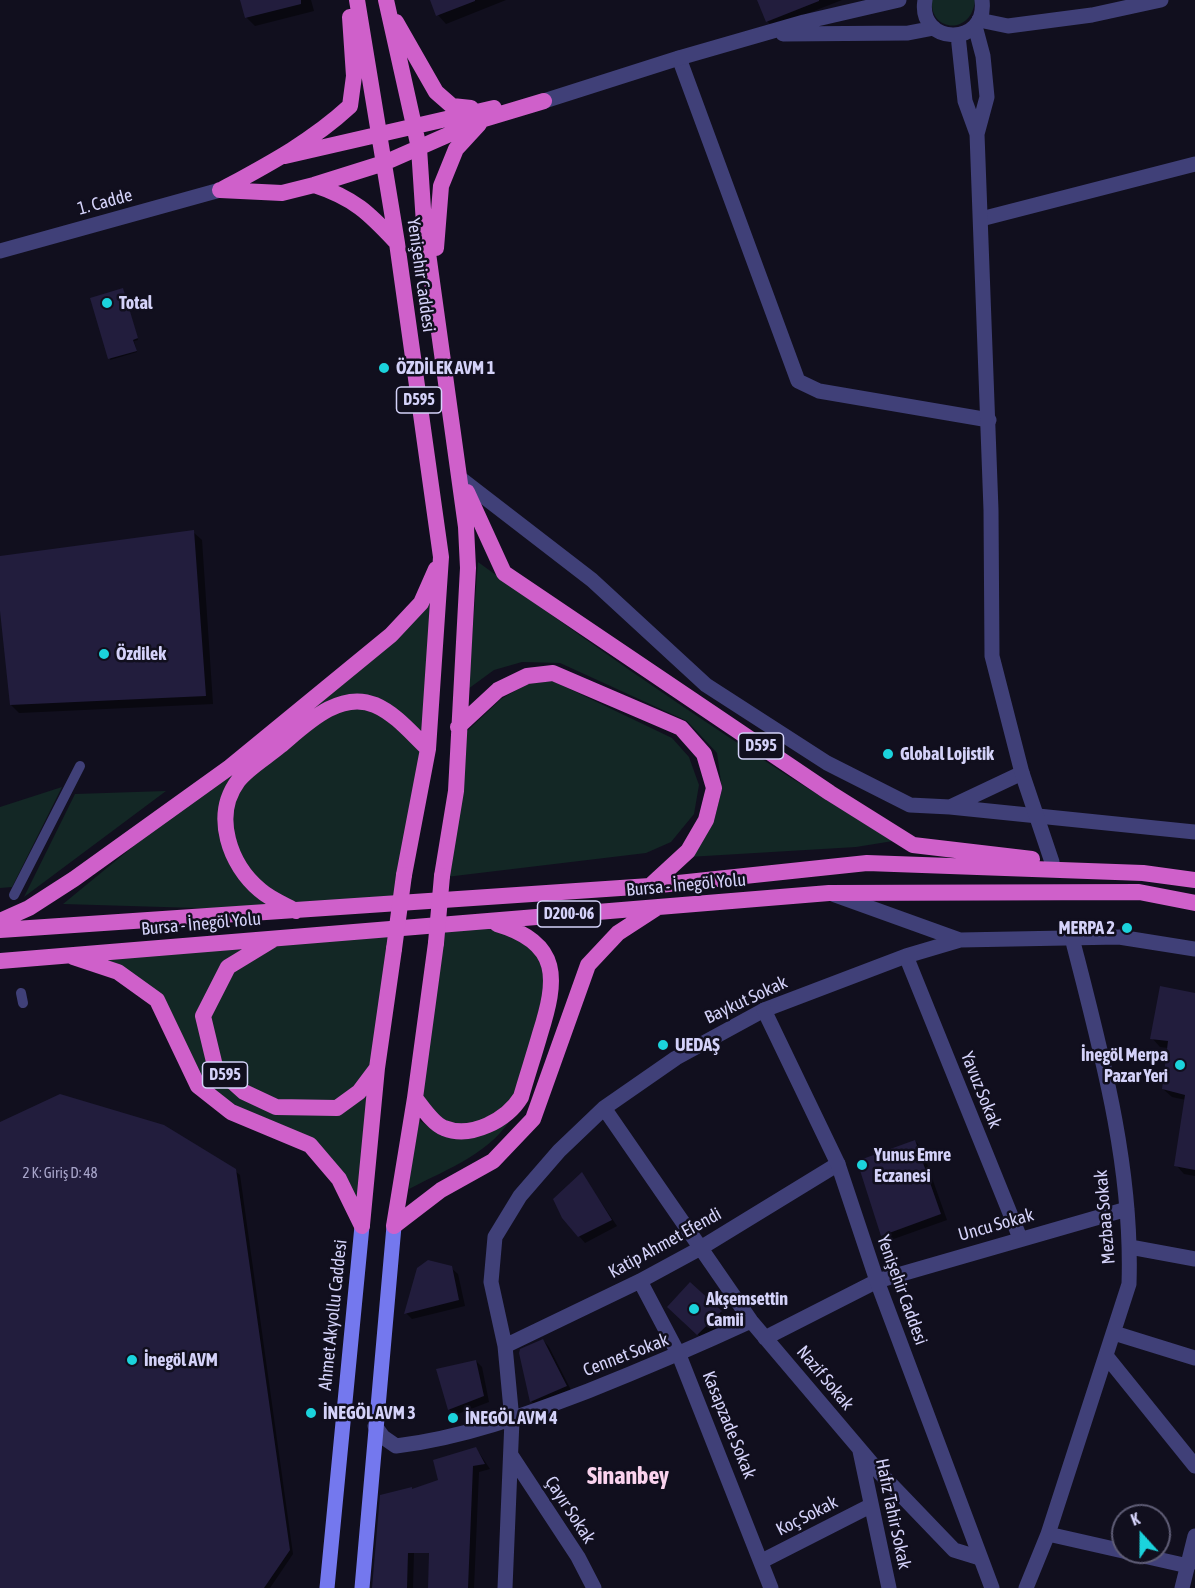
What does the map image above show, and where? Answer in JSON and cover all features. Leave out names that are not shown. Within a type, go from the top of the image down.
[{"type":"highway","points":[[220,190],[285,156],[328,127],[350,106],[354,76],[349,0]]},
{"type":"highway","name":"Yenişehir Caddesi","points":[[357,0],[398,243],[441,557]]},
{"type":"highway","points":[[387,4],[436,92],[452,106],[483,114]]},
{"type":"highway","name":"Yenişehir Caddesi","points":[[387,4],[415,126],[424,224],[461,479]]},
{"type":"highway","points":[[285,156],[415,126],[544,101]]},
{"type":"highway","points":[[220,190],[282,193],[314,185],[384,163],[483,114]]},
{"type":"highway","points":[[435,301],[436,230],[441,186],[456,149],[483,114]]},
{"type":"highway","points":[[314,185],[342,194],[364,209],[398,243]]},
{"type":"highway","points":[[394,1226],[415,1098],[436,943],[442,876],[456,791],[468,568],[461,479]]},
{"type":"highway","name":"D595","points":[[461,479],[504,573],[830,793],[913,845],[1143,873]]},
{"type":"highway","points":[[0,921],[29,908],[83,873],[230,766],[362,660],[391,635],[422,603],[441,557]]},
{"type":"highway","name":"D595","points":[[278,937],[228,967],[203,1016],[215,1066],[244,1092],[276,1107],[337,1108],[359,1092],[377,1068],[404,875],[428,749],[441,557]]},
{"type":"highway","points":[[458,727],[498,690],[527,676],[553,674],[681,728],[704,754],[714,788],[706,820],[688,851],[650,886]]},
{"type":"highway","points":[[296,911],[261,891],[237,864],[227,837],[226,805],[238,780],[320,713],[346,703],[375,705],[401,723],[428,749]]},
{"type":"highway","name":"Bursa - İnegöl Yolu","points":[[0,930],[650,886],[867,863],[1143,873],[1195,880]]},
{"type":"highway","name":"Bursa - İnegöl Yolu","points":[[0,961],[829,893],[1139,892],[1195,903]]},
{"type":"highway","points":[[394,1226],[441,1190],[494,1161],[533,1119],[588,965],[618,933],[660,906]]},
{"type":"highway","points":[[415,1098],[443,1128],[462,1132],[483,1127],[515,1107],[521,1097],[552,995],[551,968],[538,945],[516,929],[488,921]]},
{"type":"highway","points":[[67,954],[118,972],[158,1000],[198,1086],[231,1112],[310,1145],[339,1179],[362,1226]]},
{"type":"highway","points":[[362,1226],[377,1068]]},
{"type":"main road","name":"Ahmet Akyollu Caddesi","points":[[327,1588],[362,1226]]},
{"type":"main road","points":[[362,1588],[394,1226]]},
{"type":"street","points":[[544,101],[869,0]]},
{"type":"street","points":[[853,5],[899,0]]},
{"type":"street","points":[[925,0],[925,14],[934,28],[945,34],[958,35],[977,23],[1008,26],[1092,15],[1161,0]]},
{"type":"street","points":[[977,134],[987,97],[977,23],[982,0]]},
{"type":"street","points":[[762,35],[908,33],[934,28]]},
{"type":"street","points":[[958,35],[965,101],[977,134],[988,420],[992,656],[1022,773],[1052,862]]},
{"type":"street","points":[[679,58],[798,381],[819,391],[988,420]]},
{"type":"street","points":[[981,219],[1195,164]]},
{"type":"street","name":"1. Cadde","points":[[0,251],[220,190]]},
{"type":"street","points":[[461,479],[592,580],[706,685],[827,763],[910,805],[1035,815],[1195,832]]},
{"type":"street","points":[[14,895],[80,766]]},
{"type":"street","points":[[950,807],[1022,773]]},
{"type":"street","points":[[829,893],[960,940]]},
{"type":"street","name":"Baykut Sokak","points":[[505,1581],[512,1420],[505,1346],[492,1282],[495,1237],[520,1196],[559,1150],[604,1108],[676,1058],[764,1010],[906,956],[960,940],[1119,937],[1195,949]]},
{"type":"street","name":"Mezbaa Sokak","points":[[1026,1588],[1048,1534],[1129,1284],[1130,1247],[1127,1209],[1110,1086],[1072,938]]},
{"type":"street","name":"Yavuz Sokak","points":[[906,956],[1020,1238]]},
{"type":"street","name":"Yenişehir Caddesi","points":[[764,1010],[838,1164],[877,1281],[992,1588]]},
{"type":"street","name":"Nazif Sokak","points":[[604,1108],[699,1249],[765,1338],[859,1448],[954,1550],[980,1558]]},
{"type":"street","name":"Katip Ahmet Efendi","points":[[505,1346],[640,1281],[699,1249],[838,1164]]},
{"type":"street","name":"Uncu Sokak","points":[[765,1338],[877,1281],[1127,1209]]},
{"type":"street","points":[[1130,1247],[1195,1259]]},
{"type":"street","name":"Kasapzade Sokak","points":[[640,1281],[679,1355],[771,1588]]},
{"type":"street","name":"Cennet Sokak","points":[[396,1446],[428,1442],[512,1420],[679,1355],[751,1321]]},
{"type":"street","points":[[1114,1333],[1195,1358]]},
{"type":"street","points":[[1107,1357],[1195,1466]]},
{"type":"street","points":[[375,1426],[383,1437],[396,1446]]},
{"type":"street","points":[[372,1459],[383,1450],[396,1446]]},
{"type":"street","name":"Hafız Tahir Sokak","points":[[859,1448],[890,1588]]},
{"type":"street","name":"Çayır Sokak","points":[[511,1455],[578,1557],[594,1588]]},
{"type":"street","name":"Koç Sokak","points":[[762,1561],[870,1506]]},
{"type":"street","points":[[1048,1534],[1111,1549]]},
{"type":"street","points":[[1182,1588],[1195,1536]]},
{"type":"street","points":[[1171,1562],[1188,1566]]},
{"type":"street","points":[[505,1581],[513,1588]]},
{"type":"green space","points":[[932,0],[975,0],[967,20],[951,26],[937,19],[933,11]]},
{"type":"green space","points":[[441,557],[428,749],[401,901],[296,911],[63,904],[391,635]]},
{"type":"green space","points":[[478,562],[682,706],[893,841],[856,847],[688,857],[714,821],[722,789],[717,753],[687,721],[560,663],[522,662],[494,670],[468,689]]},
{"type":"green space","points":[[553,681],[672,738],[689,757],[699,785],[694,814],[671,842],[646,853],[446,877],[466,732],[501,699],[527,684]]},
{"type":"green space","points":[[62,787],[12,887],[0,888],[0,807]]},
{"type":"green space","points":[[166,791],[24,897],[75,794]]},
{"type":"green space","points":[[438,924],[516,929],[551,967],[521,1097],[462,1132],[415,1098]]},
{"type":"green space","points":[[397,926],[362,1226],[310,1145],[198,1086],[157,1000],[67,955]]},
{"type":"green space","points":[[515,1112],[506,1126],[482,1149],[409,1189],[415,1118],[443,1135]]},
{"type":"building","points":[[240,0],[301,0],[301,4],[245,18]]},
{"type":"building","points":[[430,0],[475,0],[475,1],[436,16]]},
{"type":"building","points":[[757,0],[819,0],[819,1],[766,22]]},
{"type":"building","points":[[123,288],[138,338],[133,340],[137,351],[108,359],[90,298]]},
{"type":"building","name":"Özdilek","points":[[194,530],[206,696],[10,705],[0,611],[0,556]]},
{"type":"building","name":"İnegöl Merpa Pazar Yeri","points":[[1160,986],[1195,993],[1195,1170],[1174,1166],[1185,1095],[1162,1089],[1168,1041],[1150,1039]]},
{"type":"building","name":"İnegöl AVM","points":[[60,1094],[164,1125],[236,1169],[290,1550],[264,1588],[0,1588],[0,1122]]},
{"type":"building","points":[[915,1140],[941,1214],[881,1236],[857,1161]]},
{"type":"building","points":[[582,1172],[612,1220],[578,1237],[562,1218],[553,1199]]},
{"type":"building","points":[[428,1260],[452,1266],[459,1300],[404,1314],[417,1268]]},
{"type":"building","name":"Akşemsettin Camii","points":[[690,1282],[722,1311],[697,1335],[667,1307]]},
{"type":"building","points":[[543,1339],[567,1386],[530,1402],[519,1353],[520,1349]]},
{"type":"building","points":[[476,1360],[484,1396],[448,1410],[436,1369]]},
{"type":"building","points":[[476,1447],[485,1464],[473,1466],[468,1588],[428,1588],[429,1553],[408,1553],[407,1588],[372,1588],[380,1495],[412,1487],[412,1489],[438,1480],[433,1460]]},
{"type":"place","name":"Total","points":[[107,303]]},
{"type":"place","name":"ÖZDİLEK AVM 1","points":[[384,368]]},
{"type":"place","name":"Özdilek","points":[[104,654]]},
{"type":"place","name":"Global Lojistik","points":[[888,754]]},
{"type":"place","name":"MERPA 2","points":[[1127,928]]},
{"type":"place","name":"UEDAŞ","points":[[663,1045]]},
{"type":"place","name":"İnegöl Merpa Pazar Yeri","points":[[1180,1065]]},
{"type":"place","name":"Yunus Emre Eczanesi","points":[[862,1165]]},
{"type":"place","name":"Akşemsettin Camii","points":[[694,1309]]},
{"type":"place","name":"İnegöl AVM","points":[[132,1360]]},
{"type":"place","name":"İNEGÖL AVM 3","points":[[311,1413]]},
{"type":"place","name":"İNEGÖL AVM 4","points":[[453,1418]]},
{"type":"district","name":"Sinanbey","points":[[628,1476]]}]
